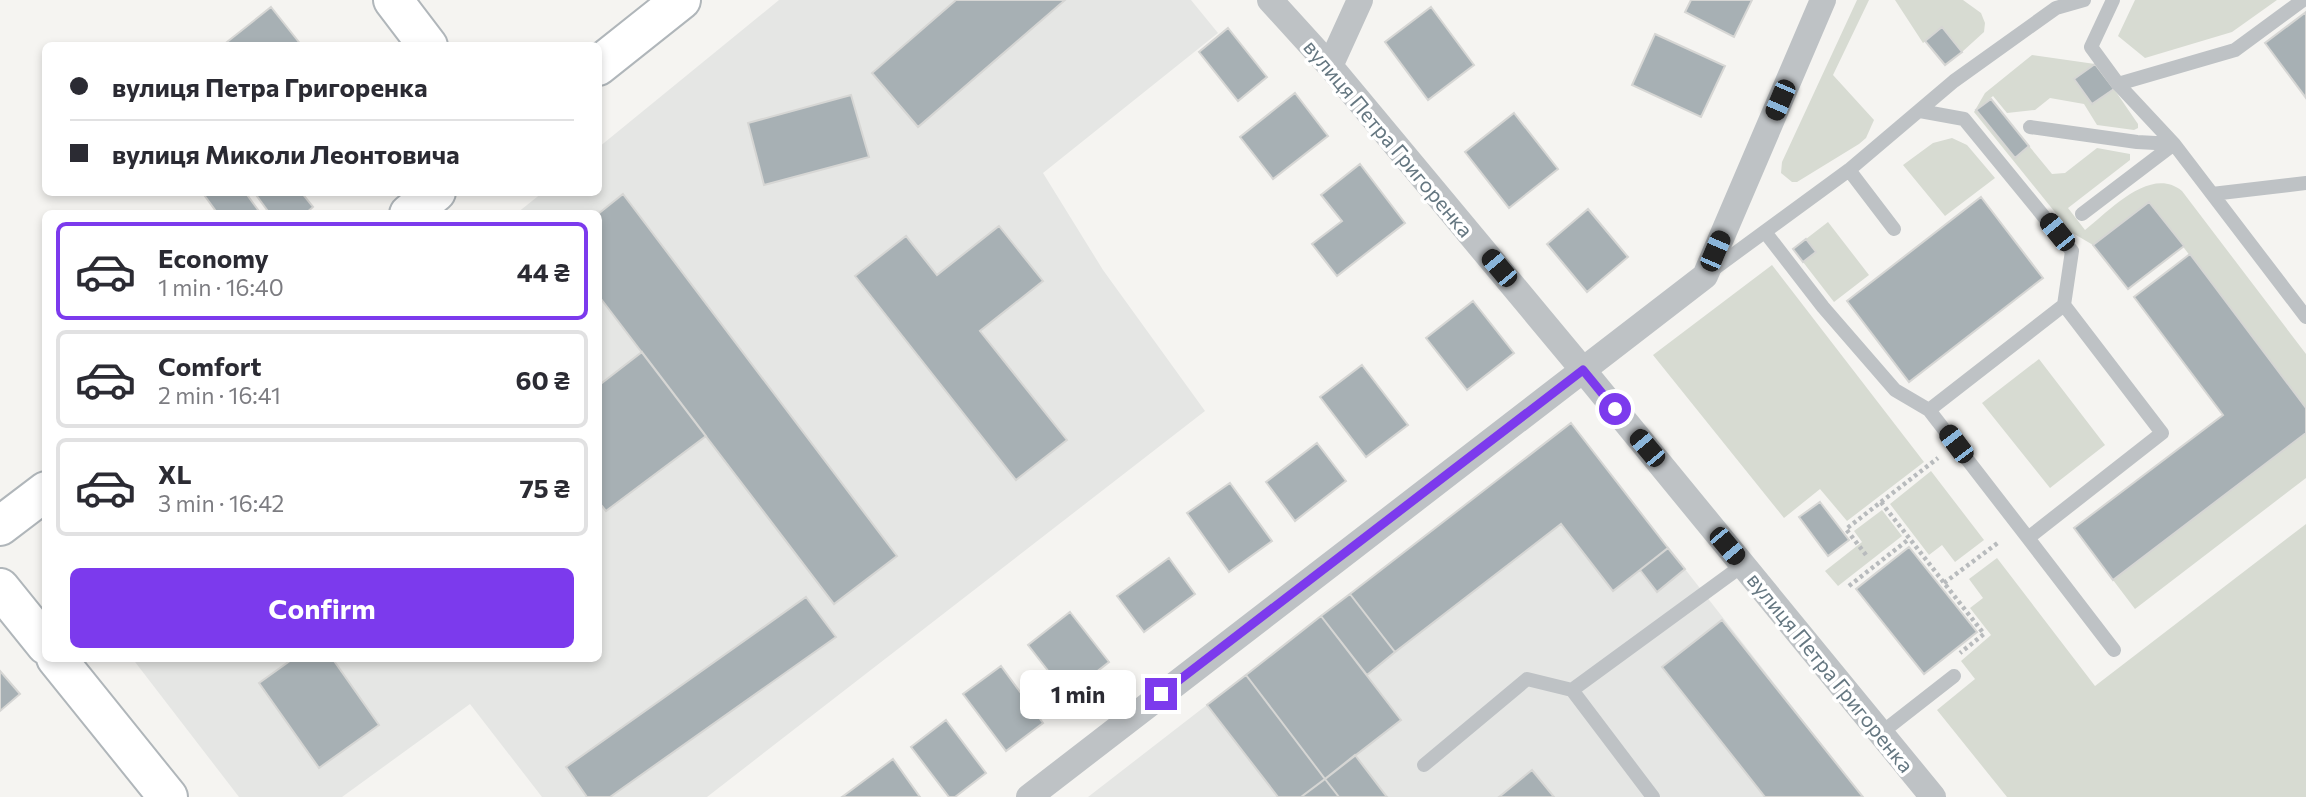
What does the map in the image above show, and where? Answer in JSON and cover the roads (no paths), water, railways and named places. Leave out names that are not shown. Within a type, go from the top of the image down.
[{"type":"street","points":[[393,0],[425,42]]},
{"type":"street","points":[[602,63],[681,0]]},
{"type":"street","name":"вулиця Петра Григоренка","points":[[1270,0],[1330,66],[1583,370],[1933,797]]},
{"type":"street","points":[[1330,66],[1360,0]]},
{"type":"street","points":[[1028,797],[1704,276],[1824,0]]},
{"type":"street","points":[[414,210],[431,196]]},
{"type":"street","points":[[0,526],[42,494]]},
{"type":"street","points":[[0,588],[42,640]]},
{"type":"street","points":[[59,662],[168,797]]},
{"type":"lane","points":[[1704,276],[1849,170],[1954,81],[2054,4],[2084,0]]},
{"type":"lane","points":[[2113,0],[2091,47],[2118,84],[2174,144],[2306,317]]},
{"type":"lane","points":[[2118,84],[2235,50],[2303,0]]},
{"type":"lane","points":[[1920,111],[1964,119],[2072,251],[2064,305],[1929,410]]},
{"type":"lane","points":[[2030,127],[2137,142],[2174,144]]},
{"type":"lane","points":[[2082,214],[2174,144]]},
{"type":"lane","points":[[1849,170],[1894,229]]},
{"type":"lane","points":[[2212,194],[2306,183]]},
{"type":"lane","points":[[1765,232],[1823,307],[1895,390],[1929,410],[2114,650]]},
{"type":"lane","points":[[2024,532],[2162,433],[2064,305]]},
{"type":"lane","points":[[1572,690],[1743,565]]},
{"type":"lane","points":[[1881,733],[1954,676]]},
{"type":"lane","points":[[1424,765],[1527,679],[1572,690],[1653,797]]}]
